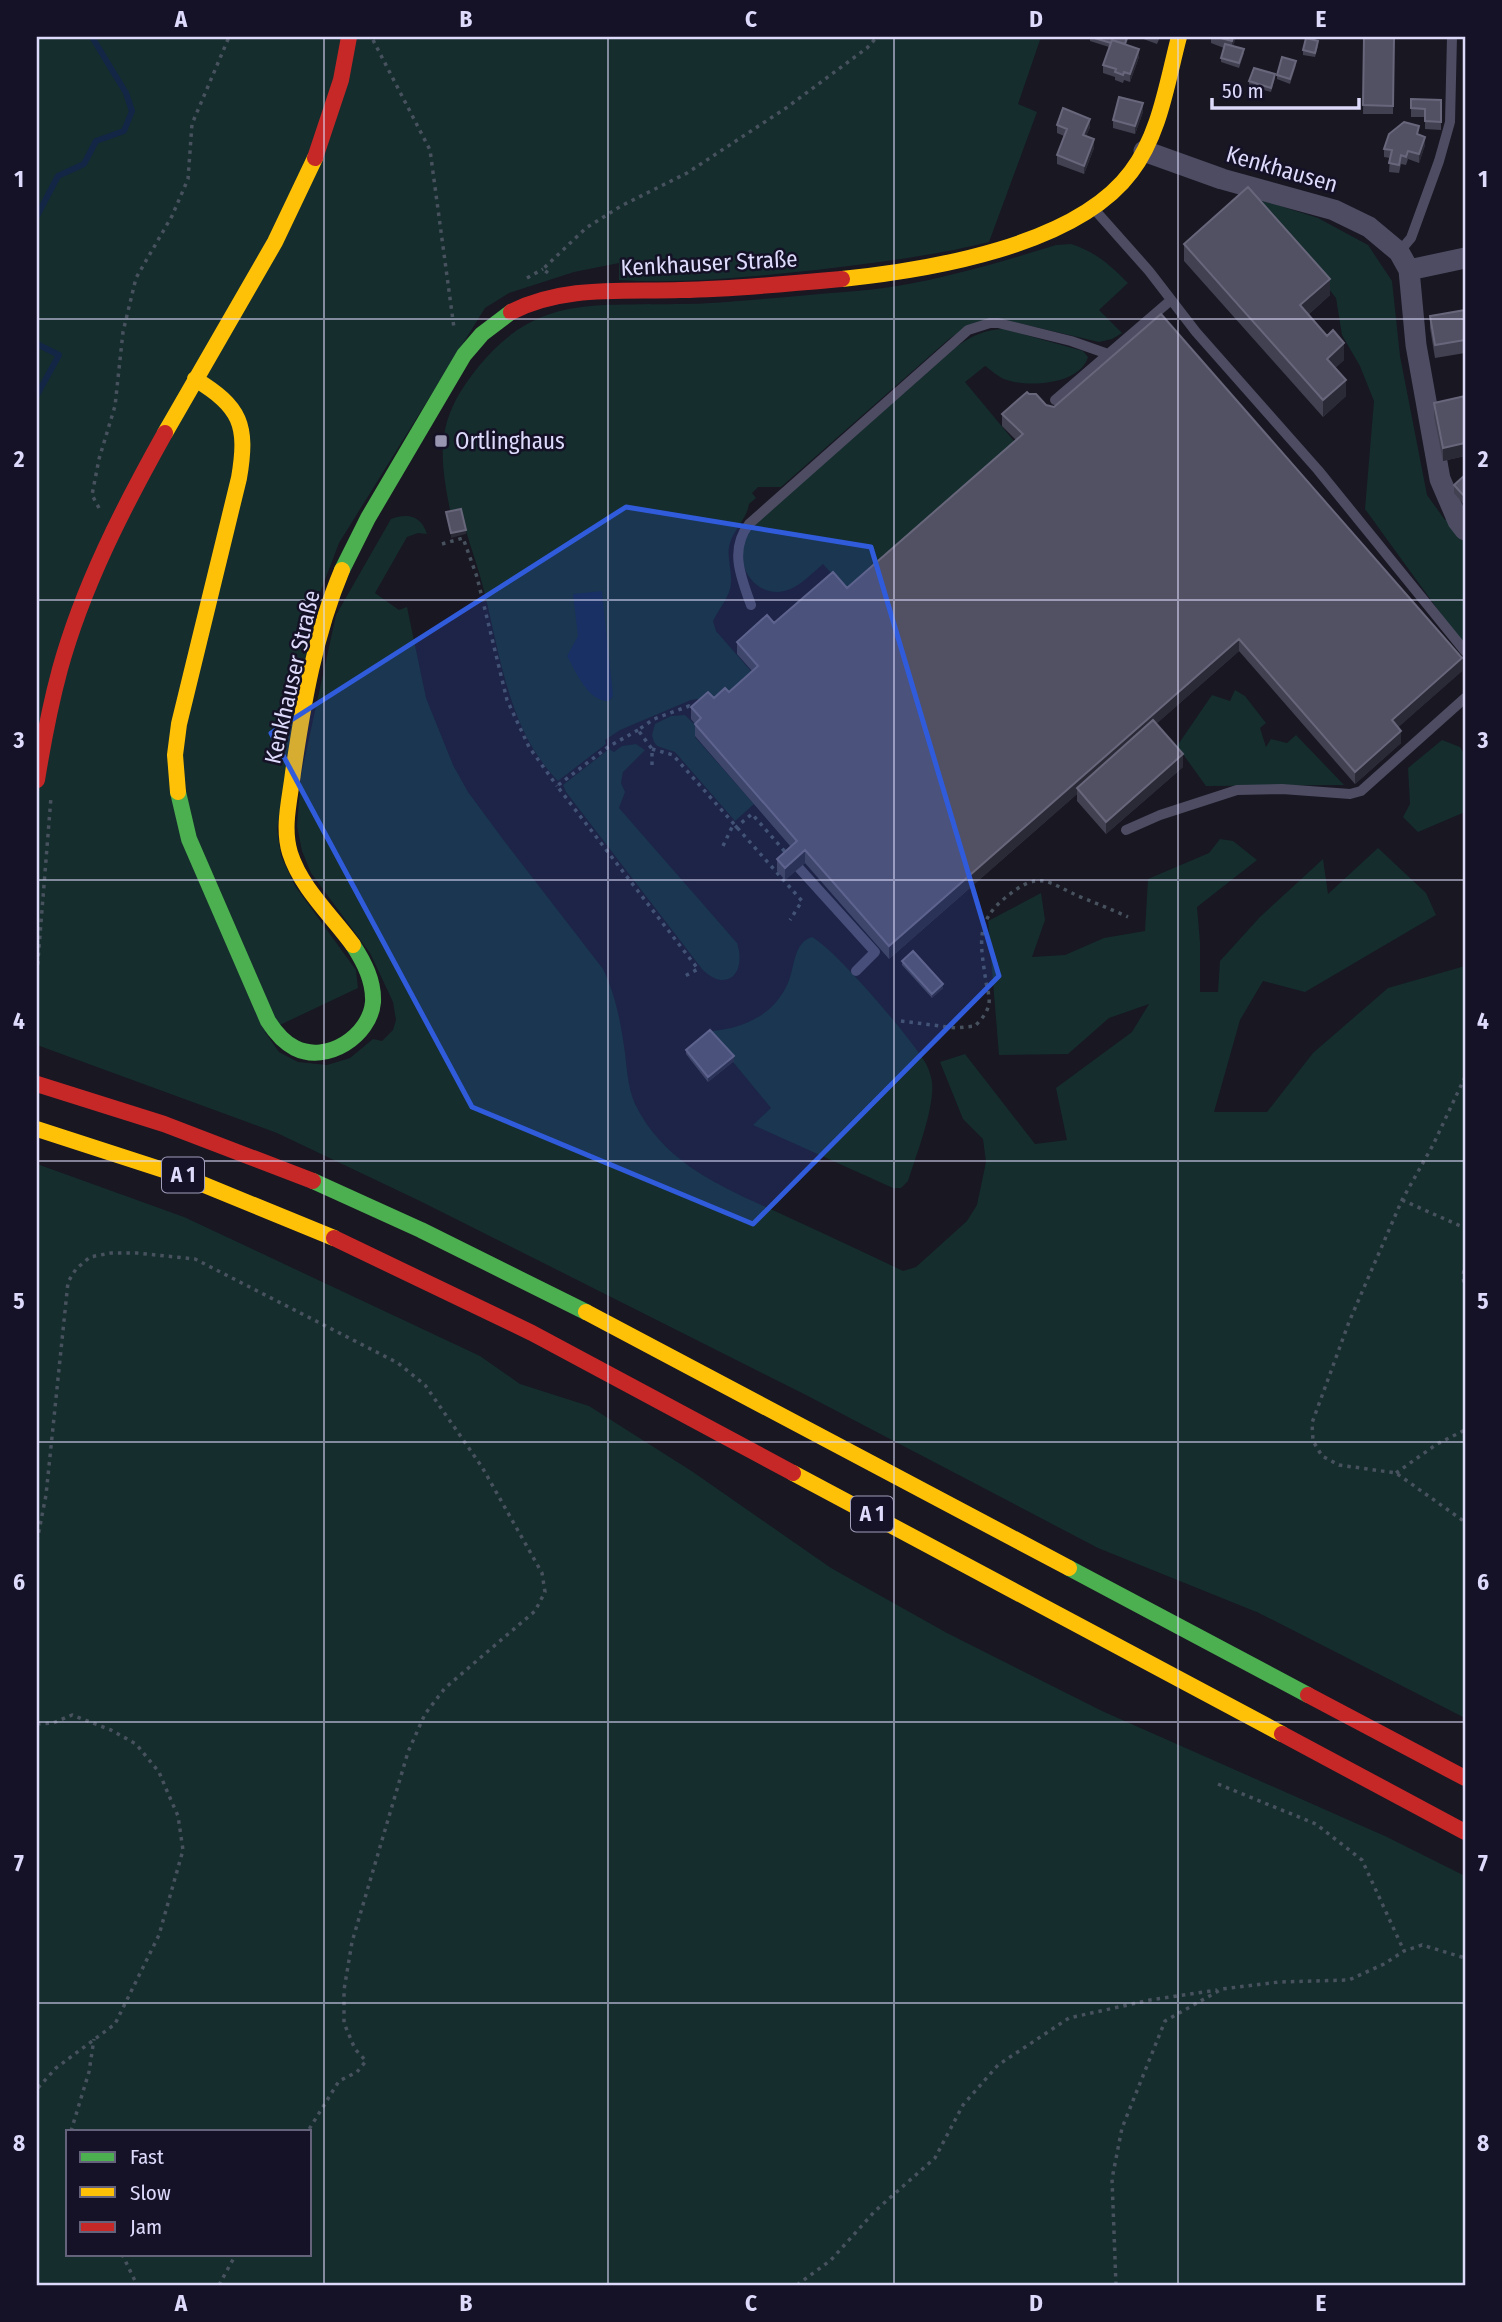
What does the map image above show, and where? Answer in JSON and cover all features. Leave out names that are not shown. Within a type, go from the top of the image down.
[{"type":"main road","points":[[37,780],[45,725],[57,674],[78,612],[113,530],[195,379],[277,240],[309,175],[337,95],[349,37]]},
{"type":"main road","name":"Kenkhauser Straße","points":[[195,379],[232,407],[237,417],[242,452],[238,481],[201,625],[178,734],[175,766],[180,807],[189,839],[268,1021],[285,1043],[304,1052],[323,1052],[338,1048],[354,1039],[368,1021],[374,1002],[370,978],[359,955],[308,888],[294,865],[288,845],[287,814],[299,736],[328,605],[343,567],[365,524],[473,343],[513,311],[574,292],[778,284],[918,268],[1023,243],[1058,228],[1094,209],[1125,180],[1143,151],[1157,116],[1179,37]]},
{"type":"main road","name":"A 1","points":[[37,1084],[106,1104],[288,1171],[398,1219],[551,1293],[1465,1778]]},
{"type":"main road","name":"A 1","points":[[37,1129],[179,1174],[272,1210],[532,1333],[1465,1832]]},
{"type":"street","name":"Kenkhausen","points":[[1143,151],[1222,179],[1334,210],[1369,228],[1404,261]]},
{"type":"street","points":[[1465,258],[1404,261],[1440,479],[1458,521],[1465,530]]},
{"type":"lane","points":[[1404,261],[1450,121],[1452,37]]},
{"type":"lane","points":[[1094,209],[1149,271],[1196,332],[1318,470],[1465,651]]},
{"type":"lane","points":[[1055,400],[1171,300]]},
{"type":"lane","points":[[751,605],[737,553],[744,530],[968,330],[998,323],[1071,341],[1108,354]]},
{"type":"lane","points":[[1126,830],[1160,815],[1237,790],[1282,789],[1350,794],[1361,791],[1465,698]]},
{"type":"lane","points":[[795,863],[875,952],[856,971]]},
{"type":"path","points":[[113,530],[92,495],[99,459],[115,406],[127,318],[136,278],[172,216],[188,178],[192,124],[229,37]]},
{"type":"path","points":[[371,37],[430,150],[456,339]]},
{"type":"path","points":[[520,282],[543,269],[586,228],[621,206],[687,173],[786,108],[867,48],[877,37]]},
{"type":"path","points":[[543,269],[549,274],[547,291],[553,297]]},
{"type":"path","points":[[442,544],[463,538],[477,577],[507,700],[529,747],[556,786],[698,969],[685,976]]},
{"type":"path","points":[[556,786],[607,747],[654,719],[689,706],[699,713]]},
{"type":"path","points":[[638,730],[652,749],[652,765]]},
{"type":"path","points":[[652,749],[673,755],[802,901],[789,920]]},
{"type":"path","points":[[37,973],[52,789]]},
{"type":"path","points":[[723,846],[734,826],[758,809]]},
{"type":"path","points":[[752,814],[795,863]]},
{"type":"path","points":[[901,1021],[956,1028],[975,1026],[989,1004],[981,937],[984,920],[993,908],[1012,892],[1030,882],[1053,882],[1128,917]]},
{"type":"path","points":[[1465,1077],[1433,1145],[1402,1200],[1349,1322],[1312,1423],[1313,1441],[1322,1456],[1339,1465],[1396,1473],[1465,1522]]},
{"type":"path","points":[[1402,1200],[1465,1228]]},
{"type":"path","points":[[37,1541],[46,1495],[68,1282],[76,1269],[90,1257],[111,1253],[137,1253],[195,1259],[398,1363],[425,1385],[482,1467],[542,1573],[545,1592],[535,1611],[445,1688],[425,1714],[408,1752],[352,1942],[344,1990],[344,2024],[355,2049],[366,2061],[357,2072],[339,2081],[310,2130]]},
{"type":"path","points":[[1465,1262],[1465,1289]]},
{"type":"path","points":[[1396,1473],[1437,1444],[1465,1430]]},
{"type":"path","points":[[37,1724],[53,1723],[72,1716],[111,1730],[136,1744],[159,1772],[178,1816],[183,1850],[159,1935],[114,2024],[56,2068],[37,2089]]},
{"type":"path","points":[[1218,1784],[1316,1824],[1362,1860],[1404,1951]]},
{"type":"path","points":[[797,2285],[831,2260],[875,2211],[934,2158],[963,2105],[998,2066],[1069,2018],[1150,2000],[1222,1989],[1279,1982],[1349,1980],[1384,1964],[1404,1951],[1422,1945],[1465,1958]]},
{"type":"path","points":[[1116,2285],[1112,2179],[1122,2128],[1165,2021],[1222,1989]]},
{"type":"path","points":[[71,2130],[89,2072],[94,2038]]},
{"type":"path","points":[[123,2256],[137,2285]]},
{"type":"path","points":[[219,2285],[235,2256]]},
{"type":"highlighted area","points":[[626,507],[871,547],[999,976],[753,1224],[472,1107],[271,733]]},
{"type":"green space","points":[[37,37],[1041,37],[1018,104],[1037,112],[989,242],[881,262],[718,279],[619,280],[619,263],[574,272],[509,293],[485,308],[339,543],[320,593],[298,699],[277,829],[281,856],[295,886],[356,970],[358,988],[265,1032],[279,1052],[298,1062],[327,1065],[350,1058],[373,1039],[382,1041],[393,1030],[396,1020],[393,1002],[370,953],[311,873],[302,851],[297,826],[301,775],[336,615],[391,519],[403,516],[417,519],[427,534],[418,533],[407,537],[375,593],[399,610],[407,607],[426,698],[453,765],[468,792],[603,969],[619,1016],[632,1097],[648,1126],[682,1161],[724,1187],[903,1271],[916,1267],[967,1221],[977,1205],[986,1162],[983,1139],[963,1119],[940,1062],[965,1054],[1035,1144],[1067,1140],[1056,1088],[1132,1032],[1149,1004],[1109,1018],[1068,1054],[999,1055],[988,921],[1041,893],[1045,920],[1032,957],[1065,955],[1104,938],[1145,931],[1148,879],[1209,853],[1220,839],[1233,841],[1257,860],[1197,907],[1200,992],[1218,992],[1220,961],[1260,917],[1323,859],[1328,894],[1378,848],[1426,893],[1436,915],[1305,992],[1263,981],[1240,1020],[1214,1112],[1267,1112],[1313,1053],[1388,988],[1465,966],[1465,1718],[1259,1613],[1098,1548],[806,1395],[422,1202],[277,1133],[37,1045]]},
{"type":"green space","points":[[1258,199],[1318,218],[1368,245],[1392,281],[1400,356],[1427,495],[1445,520],[1465,508],[1465,647],[1365,509],[1374,401],[1360,366],[1342,335],[1336,298]]},
{"type":"green space","points":[[1071,244],[1102,260],[1128,283],[1099,310],[1122,333],[1099,342],[1005,320],[967,326],[781,487],[758,487],[752,493],[756,498],[749,504],[730,543],[730,587],[713,621],[716,631],[758,679],[729,705],[691,700],[620,730],[558,781],[540,759],[515,710],[506,684],[478,568],[461,513],[451,515],[444,474],[444,440],[453,407],[462,389],[497,346],[519,329],[542,317],[565,310],[590,306],[731,302],[883,288],[937,278],[1056,245]]},
{"type":"green space","points":[[1004,329],[1083,351],[1088,357],[1075,374],[1051,382],[1014,382],[1001,378],[985,366],[965,382],[1014,441],[1023,447],[852,596],[823,564],[802,582],[784,591],[768,591],[754,583],[745,569],[741,553],[747,534],[761,519],[956,347],[979,334]]},
{"type":"green space","points":[[1235,690],[1245,696],[1266,723],[1260,728],[1266,747],[1271,739],[1287,743],[1296,735],[1344,785],[1206,786],[1177,746],[1212,695],[1230,701]]},
{"type":"green space","points":[[685,715],[701,731],[695,737],[754,804],[735,821],[675,752],[657,746],[654,742],[652,735],[655,724],[671,716]]},
{"type":"green space","points":[[1442,740],[1460,747],[1465,756],[1465,812],[1418,832],[1403,817],[1410,804],[1408,768]]},
{"type":"green space","points":[[636,744],[645,750],[623,772],[621,783],[625,792],[619,808],[737,943],[737,971],[727,980],[719,980],[702,969],[563,785],[609,749],[614,752],[622,746]]},
{"type":"green space","points":[[812,937],[838,959],[872,995],[917,1050],[929,1071],[932,1092],[928,1118],[908,1181],[901,1188],[893,1188],[753,1125],[771,1108],[710,1034],[712,1031],[735,1027],[757,1018],[775,1004],[788,983],[801,944]]},
{"type":"green space","points":[[37,1164],[184,1217],[480,1356],[520,1384],[589,1406],[693,1472],[831,1568],[947,1633],[1102,1711],[1387,1837],[1465,1876],[1465,2285],[37,2285]]},
{"type":"water","points":[[602,591],[613,696],[609,701],[595,697],[589,691],[567,656],[578,636],[573,594]]},
{"type":"building","points":[[1091,37],[1127,37],[1125,44]]},
{"type":"building","points":[[1217,37],[1233,37],[1232,41]]},
{"type":"building","points":[[1364,37],[1394,37],[1393,106],[1363,105]]},
{"type":"building","points":[[1306,38],[1318,41],[1315,53],[1303,50]]},
{"type":"building","points":[[1112,40],[1139,49],[1130,74],[1124,72],[1123,75],[1115,72],[1116,69],[1103,65]]},
{"type":"building","points":[[1225,44],[1244,49],[1239,63],[1221,58]]},
{"type":"building","points":[[1282,57],[1296,61],[1290,79],[1277,75]]},
{"type":"building","points":[[1254,68],[1275,74],[1271,88],[1249,81]]},
{"type":"building","points":[[1119,97],[1143,103],[1135,126],[1113,120]]},
{"type":"building","points":[[1411,99],[1441,100],[1441,122],[1425,121],[1425,109],[1411,108]]},
{"type":"building","points":[[1063,108],[1090,119],[1083,135],[1094,139],[1084,166],[1057,155],[1067,129],[1057,125]]},
{"type":"building","points":[[1404,122],[1419,126],[1417,134],[1425,137],[1419,154],[1408,151],[1406,157],[1401,155],[1399,165],[1389,163],[1392,150],[1384,149],[1389,134]]},
{"type":"building","points":[[1248,187],[1330,279],[1300,305],[1327,336],[1333,330],[1344,343],[1327,359],[1346,380],[1323,400],[1184,244]]},
{"type":"building","points":[[1465,310],[1465,340],[1435,345],[1430,316]]},
{"type":"building","points":[[1161,314],[1462,658],[1392,720],[1401,731],[1355,772],[1239,639],[889,946],[805,850],[785,868],[777,859],[797,841],[695,724],[701,718],[691,707],[708,692],[714,698],[725,688],[729,692],[758,666],[737,642],[767,615],[774,623],[833,572],[847,588],[1023,434],[1002,414],[1027,392],[1036,394],[1046,405],[1054,407]]},
{"type":"building","points":[[1465,396],[1465,443],[1443,448],[1434,403]]},
{"type":"building","points":[[1465,475],[1465,497],[1454,485]]},
{"type":"building","points":[[461,509],[466,530],[451,533],[446,512]]},
{"type":"building","points":[[1153,720],[1183,754],[1106,822],[1077,788]]},
{"type":"building","points":[[913,951],[943,984],[932,994],[902,961]]},
{"type":"building","points":[[710,1030],[734,1056],[708,1077],[686,1050]]},
{"type":"waterway","points":[[37,216],[58,176],[84,164],[96,141],[124,131],[132,111],[126,93],[92,37]]},
{"type":"waterway","points":[[37,344],[59,355],[37,395]]},
{"type":"traffic: fast","points":[[342,570],[368,518],[464,355],[482,334],[511,312]]},
{"type":"traffic: fast","points":[[178,792],[189,839],[268,1021],[291,1046],[307,1052],[333,1049],[345,1044],[364,1026],[373,1002],[372,987],[353,945]]},
{"type":"traffic: fast","points":[[313,1181],[421,1230],[586,1312]]},
{"type":"traffic: fast","points":[[1069,1568],[1308,1695]]},
{"type":"traffic: slow","points":[[842,279],[916,269],[999,250],[1075,219],[1106,197],[1131,172],[1149,141],[1161,107],[1179,37]]},
{"type":"traffic: slow","points":[[165,433],[275,242],[315,158]]},
{"type":"traffic: slow","points":[[178,792],[175,755],[179,724],[242,460],[238,419],[223,399],[195,379]]},
{"type":"traffic: slow","points":[[342,570],[324,619],[311,670],[287,813],[287,833],[290,853],[302,878],[353,945]]},
{"type":"traffic: slow","points":[[37,1129],[185,1177],[334,1238]]},
{"type":"traffic: slow","points":[[586,1312],[1069,1568]]},
{"type":"traffic: slow","points":[[793,1473],[1282,1734]]},
{"type":"traffic: jam","points":[[315,158],[341,80],[349,37]]},
{"type":"traffic: jam","points":[[511,312],[531,303],[573,294],[721,289],[842,279]]},
{"type":"traffic: jam","points":[[37,780],[56,683],[80,608],[119,519],[165,433]]},
{"type":"traffic: jam","points":[[37,1084],[164,1124],[313,1181]]},
{"type":"traffic: jam","points":[[334,1238],[532,1333],[793,1473]]},
{"type":"traffic: jam","points":[[1308,1695],[1465,1778]]},
{"type":"traffic: jam","points":[[1282,1734],[1465,1832]]},
{"type":"place","name":"Ortlinghaus","points":[[441,441]]}]
